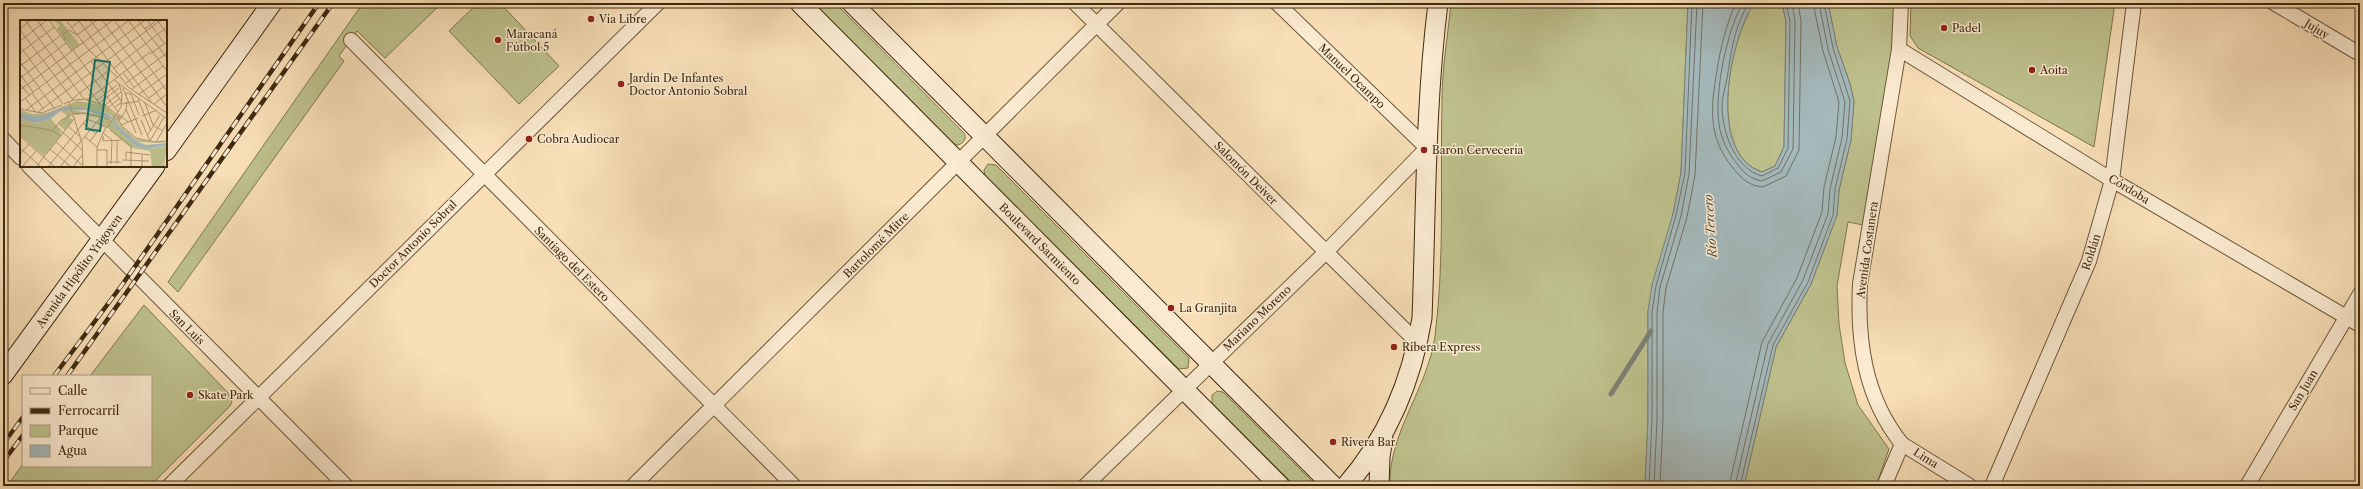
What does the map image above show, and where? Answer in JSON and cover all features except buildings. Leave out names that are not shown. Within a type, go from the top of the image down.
[{"type":"main road","points":[[167,150],[272,3]]},
{"type":"main road","name":"Boulevard Sarmiento","points":[[800,3],[1280,486]]},
{"type":"main road","points":[[852,3],[986,135],[1333,486]]},
{"type":"main road","points":[[1346,486],[1358,472],[1384,434],[1412,369],[1418,343],[1422,318],[1427,148],[1433,42],[1438,3]]},
{"type":"main road","name":"Avenida Hipólito Yrigoyen","points":[[3,375],[154,167]]},
{"type":"main road","points":[[1379,486],[1380,456],[1384,434]]},
{"type":"street","name":"Doctor Antonio Sobral","points":[[169,486],[483,174],[658,3]]},
{"type":"street","name":"Salomón Deiver","points":[[1075,3],[1418,343]]},
{"type":"street","name":"Bartolomé Mitre","points":[[633,486],[1118,3]]},
{"type":"street","name":"Manuel Ocampo","points":[[1277,3],[1427,148]]},
{"type":"street","name":"Avenida Costanera","points":[[1901,3],[1900,49],[1860,284],[1858,319],[1868,378],[1879,409],[1890,428],[1902,444]]},
{"type":"street","name":"Roldán","points":[[1992,486],[2089,261],[2112,180],[2134,3]]},
{"type":"street","name":"Jujuy","points":[[2274,3],[2360,54]]},
{"type":"street","name":"Santiago del Estero","points":[[351,40],[794,486]]},
{"type":"street","name":"Córdoba","points":[[1900,49],[2112,180],[2360,325]]},
{"type":"street","points":[[3,139],[20,157]]},
{"type":"street","name":"Mariano Moreno","points":[[1085,486],[1326,252],[1427,148]]},
{"type":"street","name":"San Luis","points":[[30,167],[346,486]]},
{"type":"street","name":"San Juan","points":[[2247,486],[2360,294]]},
{"type":"street","points":[[1884,486],[1902,444]]},
{"type":"street","name":"Lima","points":[[1902,444],[1970,486]]},
{"type":"green space","points":[[363,3],[442,3],[385,58],[357,31],[339,56],[344,61],[178,292],[168,282]]},
{"type":"green space","points":[[478,3],[500,3],[559,66],[519,104],[449,31]]},
{"type":"green space","points":[[813,3],[835,3],[964,133],[965,138],[963,142],[958,145],[954,144]]},
{"type":"green space","points":[[1451,3],[1688,3],[1681,173],[1673,214],[1648,311],[1648,419],[1645,486],[1390,486],[1391,466],[1395,448],[1425,374],[1435,336],[1440,277],[1442,218],[1442,88]]},
{"type":"green space","points":[[1754,3],[1782,3],[1786,21],[1784,147],[1775,166],[1762,172],[1745,161],[1734,143],[1729,120],[1728,94],[1731,68],[1737,42],[1745,20]]},
{"type":"green space","points":[[1828,3],[1897,3],[1893,47],[1863,225],[1848,222],[1837,286],[1839,324],[1845,363],[1858,405],[1889,449],[1876,486],[1744,486],[1776,347],[1811,284],[1837,215],[1839,190],[1851,140],[1854,101],[1850,84],[1837,47]]},
{"type":"green space","name":"Aoita","points":[[1911,3],[2115,3],[2094,147],[1918,48],[1910,36]]},
{"type":"green space","points":[[988,164],[996,165],[1189,358],[1188,368],[1179,369],[985,176],[984,170]]},
{"type":"green space","name":"Skate Park","points":[[144,305],[228,393],[232,402],[230,406],[150,486],[7,486],[22,465],[22,467],[152,467],[152,375],[91,375]]},
{"type":"green space","points":[[1217,391],[1223,392],[1317,486],[1295,486],[1212,403],[1212,395]]},
{"type":"water","name":"Río Tercero","points":[[1688,3],[1754,3],[1745,20],[1737,42],[1731,68],[1728,94],[1729,120],[1734,143],[1745,161],[1762,172],[1775,166],[1784,147],[1786,21],[1782,3],[1828,3],[1837,47],[1850,84],[1854,101],[1851,140],[1839,190],[1837,215],[1811,284],[1776,347],[1744,486],[1645,486],[1648,419],[1648,311],[1652,285],[1673,214],[1681,173]]},
{"type":"waterway","points":[[1611,394],[1651,331]]},
{"type":"railway","points":[[55,375],[122,285],[319,3]]},
{"type":"railway","points":[[68,375],[333,3]]},
{"type":"railway","points":[[3,444],[22,418]]},
{"type":"railway","points":[[3,462],[22,436]]},
{"type":"place","name":"Vía Libre","points":[[591,19]]},
{"type":"place","name":"Padel","points":[[1944,28]]},
{"type":"place","name":"Maracaná Fútbol 5","points":[[498,40]]},
{"type":"place","name":"Aoita","points":[[2032,70]]},
{"type":"place","name":"Jardín De Infantes Doctor Antonio Sobral","points":[[621,84]]},
{"type":"place","name":"Cobra Audiocar","points":[[529,139]]},
{"type":"place","name":"Barón Cervecería","points":[[1424,150]]},
{"type":"place","name":"La Granjita","points":[[1171,308]]},
{"type":"place","name":"Ribera Express","points":[[1394,347]]},
{"type":"place","name":"Skate Park","points":[[190,395]]},
{"type":"place","name":"Rivera Bar","points":[[1333,442]]}]
